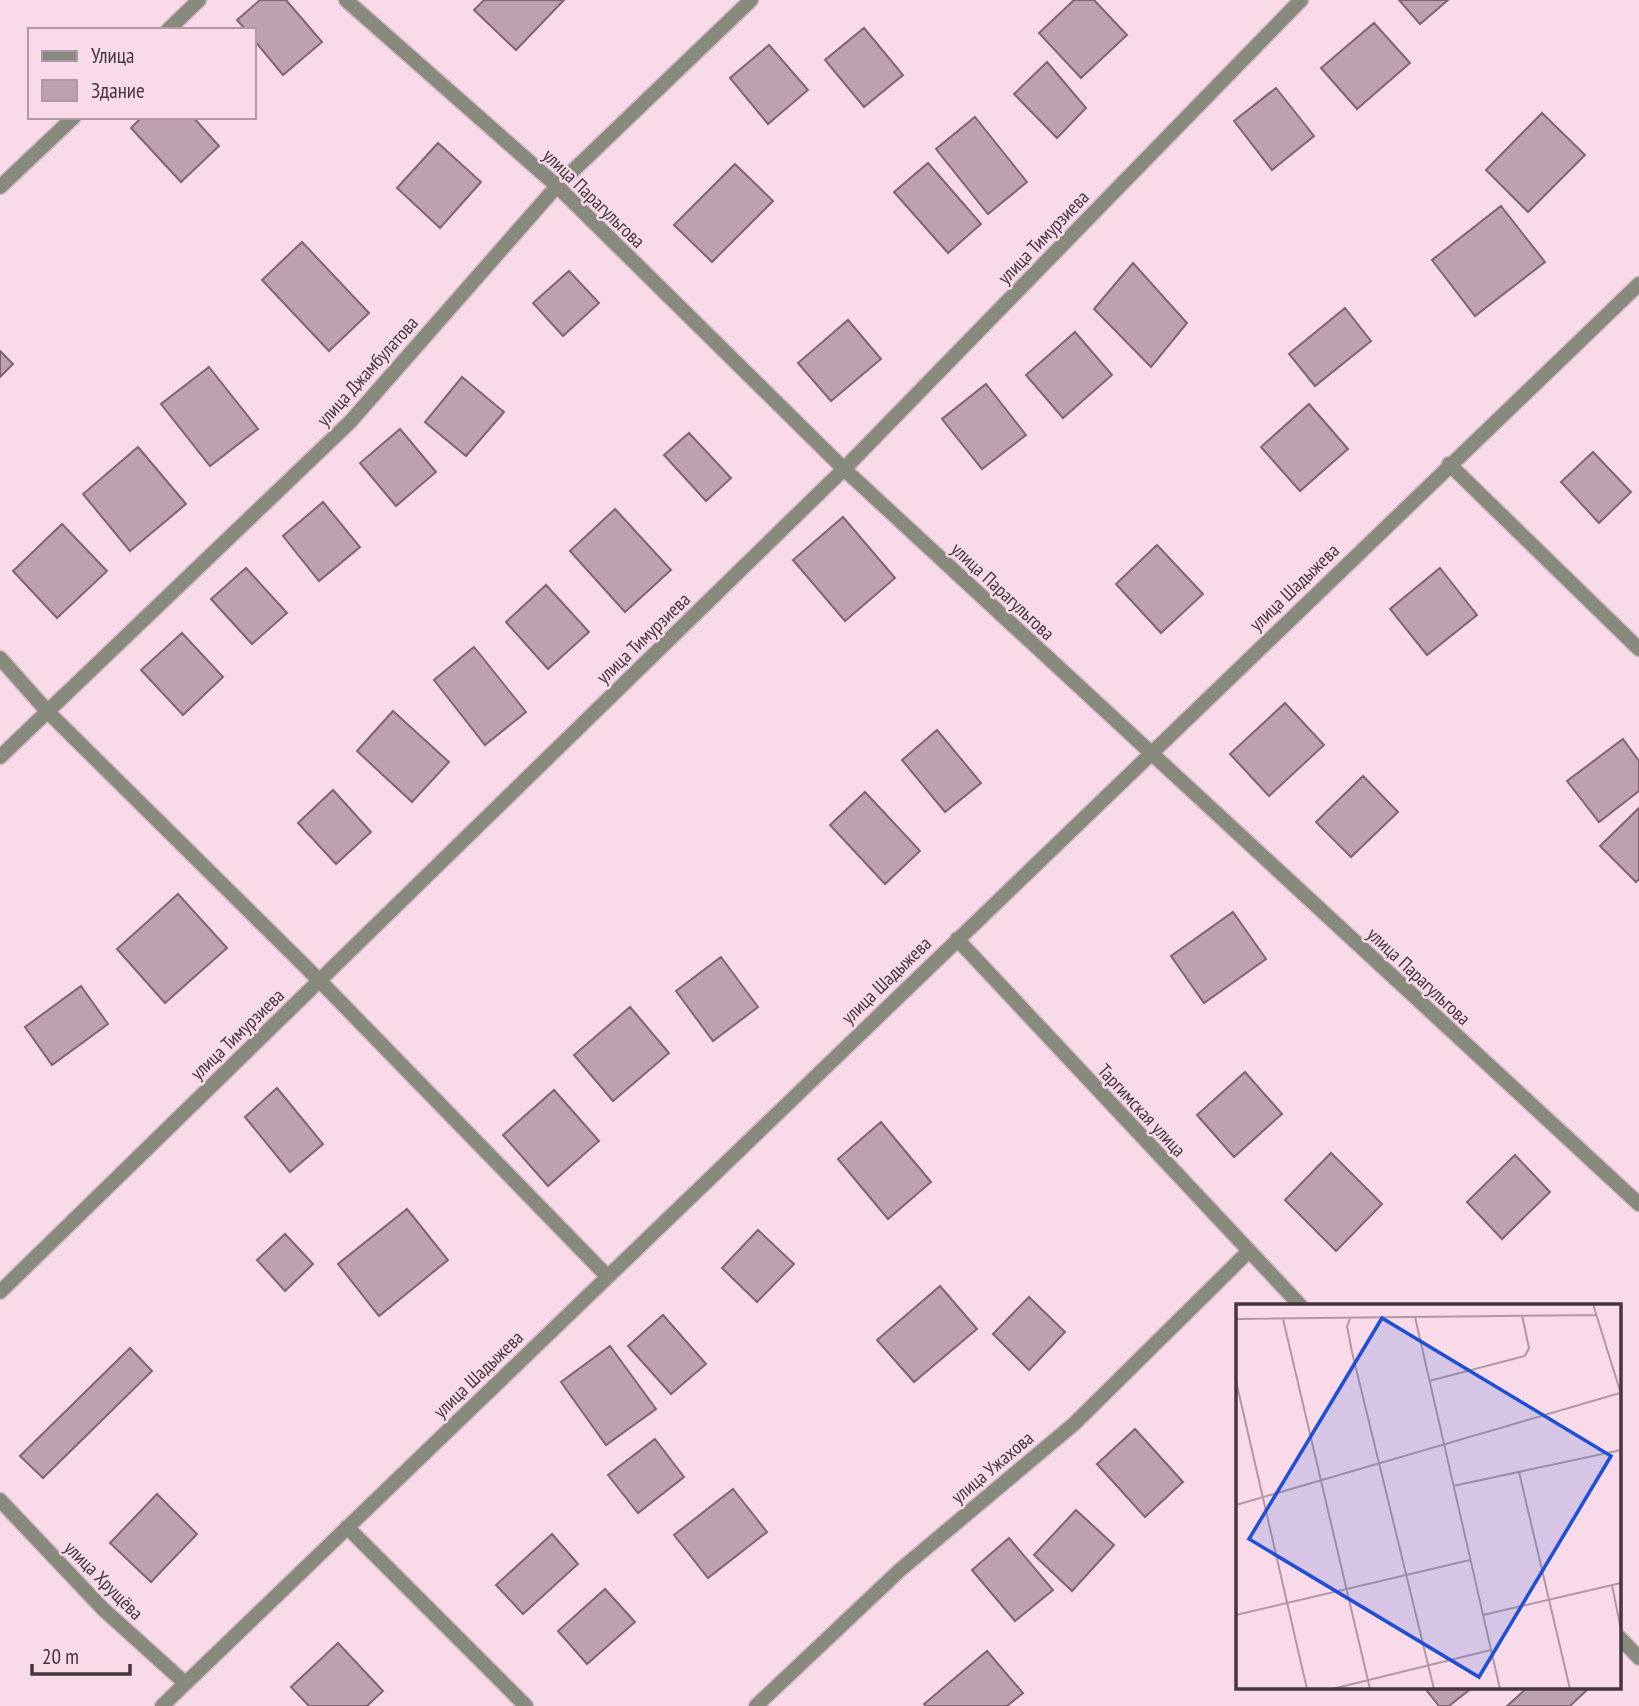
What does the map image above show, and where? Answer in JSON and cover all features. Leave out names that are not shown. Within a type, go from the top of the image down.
[{"type":"street","points":[[169,28],[199,0]]},
{"type":"street","name":"улица Парагульгова","points":[[346,0],[557,186],[844,469],[1639,1204]]},
{"type":"street","name":"улица Джамбулатова","points":[[0,757],[351,422],[557,186],[751,0]]},
{"type":"street","name":"улица Тимурзиева","points":[[0,1292],[844,469],[1301,0]]},
{"type":"street","points":[[0,187],[72,119]]},
{"type":"street","name":"улица Шадыжева","points":[[162,1706],[1449,464],[1639,284]]},
{"type":"street","points":[[1449,464],[1639,649]]},
{"type":"street","points":[[0,658],[48,712],[319,980],[607,1276]]},
{"type":"street","name":"Таргимская улица","points":[[957,939],[1299,1304]]},
{"type":"street","name":"улица Ужахова","points":[[756,1706],[900,1570],[1073,1424],[1248,1252]]},
{"type":"street","name":"улица Хрущёва","points":[[0,1500],[103,1609],[185,1684]]},
{"type":"street","points":[[347,1527],[526,1706]]},
{"type":"street","points":[[1622,1640],[1639,1658]]},
{"type":"building","points":[[260,0],[286,0],[322,42],[283,75],[256,42],[256,28],[244,28],[237,20]]},
{"type":"building","points":[[484,0],[564,0],[516,50],[474,10]]},
{"type":"building","points":[[1074,0],[1094,0],[1127,35],[1081,78],[1039,33]]},
{"type":"building","points":[[1399,0],[1448,0],[1420,24]]},
{"type":"building","points":[[1374,23],[1410,63],[1357,109],[1321,68]]},
{"type":"building","points":[[864,28],[903,75],[864,107],[825,60]]},
{"type":"building","points":[[769,45],[808,90],[768,124],[730,78]]},
{"type":"building","points":[[1047,62],[1086,108],[1057,138],[1014,94]]},
{"type":"building","points":[[1276,88],[1314,136],[1272,170],[1234,121]]},
{"type":"building","points":[[1542,113],[1585,155],[1528,212],[1486,170]]},
{"type":"building","points":[[975,117],[1027,182],[988,214],[936,149]]},
{"type":"building","points":[[140,119],[195,119],[219,146],[181,182],[131,128]]},
{"type":"building","points":[[438,143],[481,182],[440,228],[397,188]]},
{"type":"building","points":[[928,163],[981,224],[948,253],[894,192]]},
{"type":"building","points":[[735,164],[773,201],[712,262],[674,225]]},
{"type":"building","points":[[1501,206],[1545,262],[1475,316],[1432,260]]},
{"type":"building","points":[[302,242],[369,313],[329,351],[262,280]]},
{"type":"building","points":[[1133,263],[1187,323],[1151,367],[1094,309]]},
{"type":"building","points":[[569,271],[599,303],[563,336],[533,303]]},
{"type":"building","points":[[1345,308],[1371,341],[1315,386],[1289,354]]},
{"type":"building","points":[[848,320],[881,359],[831,401],[798,363]]},
{"type":"building","points":[[1075,332],[1112,375],[1063,418],[1026,375]]},
{"type":"building","points":[[0,351],[13,364],[0,377]]},
{"type":"building","points":[[209,367],[258,429],[210,466],[161,404]]},
{"type":"building","points":[[462,377],[504,412],[466,456],[425,422]]},
{"type":"building","points":[[986,384],[1026,435],[982,469],[942,419]]},
{"type":"building","points":[[1309,404],[1348,449],[1300,491],[1261,447]]},
{"type":"building","points":[[400,429],[436,472],[396,506],[360,463]]},
{"type":"building","points":[[689,433],[731,478],[706,501],[664,455]]},
{"type":"building","points":[[138,447],[186,504],[130,551],[83,494]]},
{"type":"building","points":[[1593,452],[1631,492],[1599,523],[1561,482]]},
{"type":"building","points":[[323,502],[360,547],[319,581],[283,536]]},
{"type":"building","points":[[615,509],[671,570],[625,612],[570,551]]},
{"type":"building","points":[[843,517],[895,578],[845,621],[793,560]]},
{"type":"building","points":[[62,524],[107,571],[57,618],[13,571]]},
{"type":"building","points":[[1157,545],[1203,594],[1161,633],[1116,584]]},
{"type":"building","points":[[246,568],[287,613],[252,644],[211,599]]},
{"type":"building","points":[[1440,568],[1477,615],[1427,655],[1390,609]]},
{"type":"building","points":[[546,585],[589,632],[548,669],[506,622]]},
{"type":"building","points":[[182,633],[223,677],[183,715],[141,670]]},
{"type":"building","points":[[474,647],[526,712],[485,745],[434,680]]},
{"type":"building","points":[[1285,703],[1324,745],[1269,796],[1230,754]]},
{"type":"building","points":[[393,711],[449,762],[412,802],[357,751]]},
{"type":"building","points":[[937,730],[981,783],[945,812],[902,760]]},
{"type":"building","points":[[1623,739],[1639,761],[1639,791],[1599,822],[1567,781]]},
{"type":"building","points":[[1363,776],[1398,812],[1351,857],[1316,822]]},
{"type":"building","points":[[333,790],[371,832],[336,864],[298,823]]},
{"type":"building","points":[[865,792],[920,851],[885,884],[830,825]]},
{"type":"building","points":[[1639,808],[1639,879],[1636,882],[1600,846]]},
{"type":"building","points":[[178,894],[227,948],[165,1003],[117,949]]},
{"type":"building","points":[[1233,912],[1266,959],[1204,1003],[1171,956]]},
{"type":"building","points":[[721,957],[758,1007],[713,1041],[676,991]]},
{"type":"building","points":[[81,986],[108,1024],[52,1065],[25,1027]]},
{"type":"building","points":[[630,1007],[669,1053],[613,1101],[574,1055]]},
{"type":"building","points":[[1245,1072],[1282,1114],[1234,1157],[1197,1115]]},
{"type":"building","points":[[277,1088],[323,1144],[290,1172],[245,1117]]},
{"type":"building","points":[[554,1090],[599,1141],[548,1186],[503,1135]]},
{"type":"building","points":[[881,1122],[931,1182],[888,1219],[838,1159]]},
{"type":"building","points":[[1331,1153],[1382,1204],[1336,1251],[1285,1200]]},
{"type":"building","points":[[1515,1155],[1550,1192],[1502,1239],[1467,1202]]},
{"type":"building","points":[[407,1209],[448,1260],[379,1316],[338,1264]]},
{"type":"building","points":[[758,1230],[794,1264],[757,1302],[722,1268]]},
{"type":"building","points":[[285,1234],[313,1264],[285,1291],[257,1260]]},
{"type":"building","points":[[940,1286],[977,1329],[914,1382],[877,1340]]},
{"type":"building","points":[[1029,1297],[1065,1332],[1029,1370],[993,1334]]},
{"type":"building","points":[[663,1315],[706,1364],[671,1394],[628,1346]]},
{"type":"building","points":[[610,1346],[656,1409],[606,1445],[561,1382]]},
{"type":"building","points":[[130,1348],[152,1371],[43,1478],[20,1456]]},
{"type":"building","points":[[1135,1429],[1183,1482],[1145,1517],[1097,1464]]},
{"type":"building","points":[[655,1439],[684,1477],[638,1513],[608,1475]]},
{"type":"building","points":[[733,1489],[767,1532],[708,1578],[674,1535]]},
{"type":"building","points":[[157,1494],[197,1534],[151,1582],[110,1543]]},
{"type":"building","points":[[1076,1510],[1114,1545],[1072,1591],[1034,1555]]},
{"type":"building","points":[[552,1534],[578,1564],[523,1614],[496,1585]]},
{"type":"building","points":[[1009,1538],[1053,1590],[1015,1621],[972,1570]]},
{"type":"building","points":[[605,1589],[635,1622],[587,1664],[558,1631]]},
{"type":"building","points":[[338,1643],[383,1691],[367,1706],[309,1706],[291,1687]]},
{"type":"building","points":[[987,1651],[1023,1693],[1007,1706],[924,1704]]},
{"type":"building","points":[[1425,1688],[1472,1688],[1449,1706],[1439,1706]]},
{"type":"building","points":[[1527,1688],[1589,1688],[1570,1706],[1507,1706]]}]
